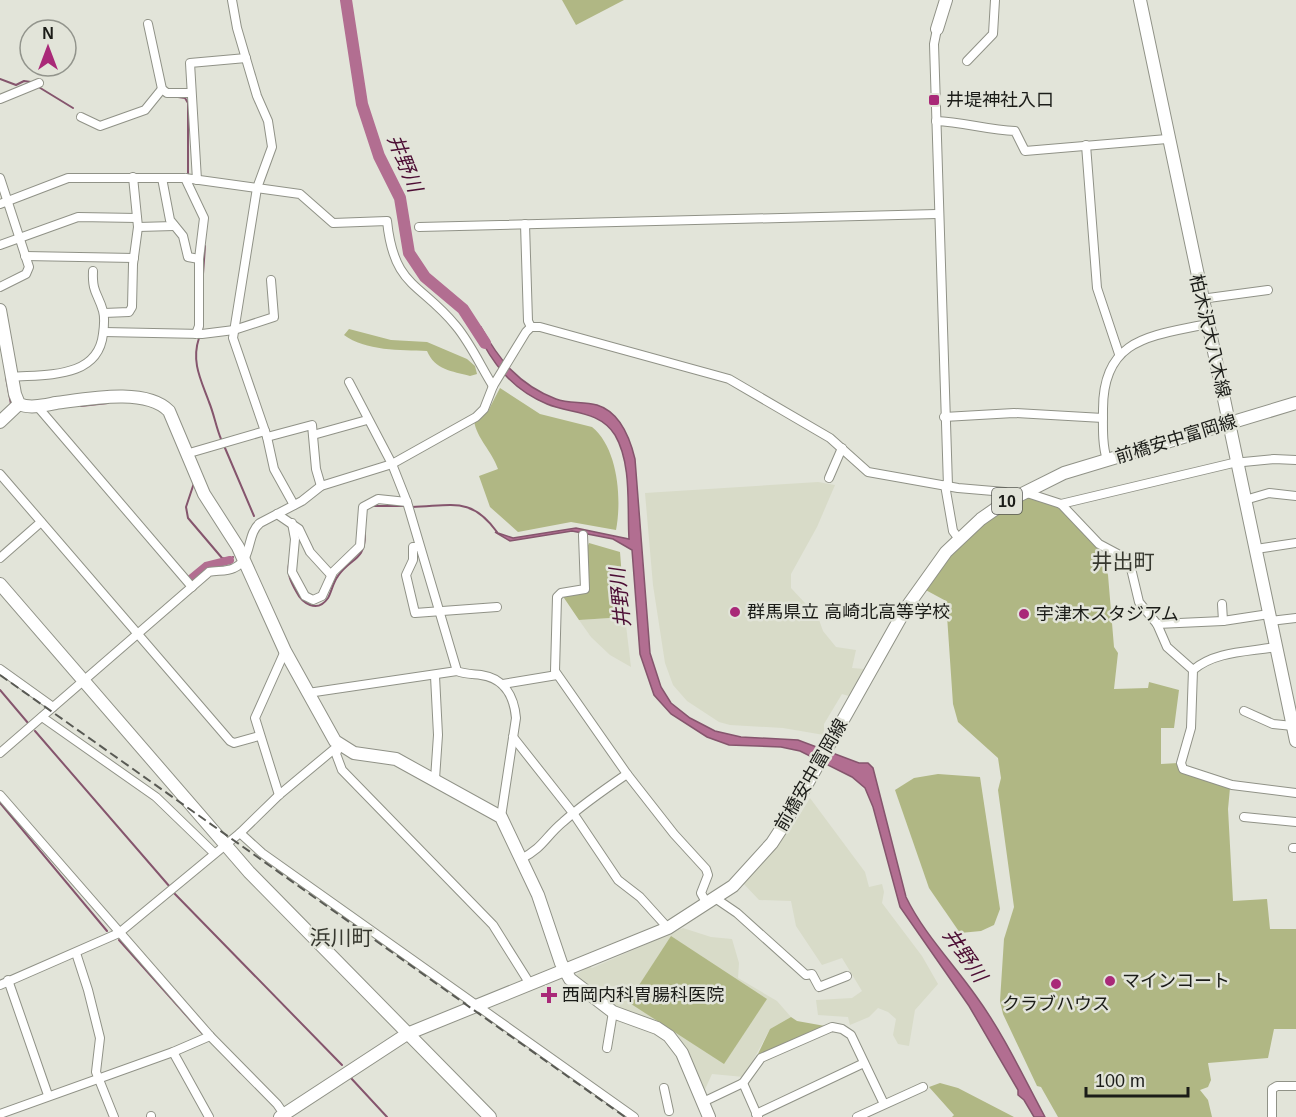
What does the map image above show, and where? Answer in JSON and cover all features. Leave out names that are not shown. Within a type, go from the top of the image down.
[{"type":"main road","points":[[937,29],[945,0]]},
{"type":"main road","name":"柏木沢大八木線","points":[[1140,0],[1167,139],[1296,741]]},
{"type":"main road","points":[[0,310],[11,377],[19,404]]},
{"type":"main road","points":[[0,422],[19,404],[37,406],[122,397],[146,398],[160,403],[169,411],[204,494],[245,560],[285,651],[339,745],[354,753],[390,756],[501,817],[521,859],[566,971],[576,986],[613,1012],[657,1028],[669,1036],[682,1053],[709,1117]]},
{"type":"main road","name":"前橋安中富岡線","points":[[283,1116],[407,1034],[668,928],[733,886],[772,843],[820,764],[910,600],[946,552],[981,519],[1019,494],[1064,473],[1296,403]]},
{"type":"main road","points":[[0,584],[225,844],[327,955],[490,1117]]},
{"type":"street","points":[[232,0],[246,58],[272,139],[271,153],[257,188],[233,338],[266,434],[274,469],[294,505]]},
{"type":"street","points":[[967,61],[993,34],[995,0]]},
{"type":"street","points":[[148,24],[162,89],[167,93],[191,93]]},
{"type":"street","points":[[937,29],[934,44],[946,486],[953,531],[959,539]]},
{"type":"street","points":[[197,180],[190,63],[246,58]]},
{"type":"street","points":[[0,99],[39,83]]},
{"type":"street","points":[[81,117],[100,126],[145,110],[162,89]]},
{"type":"street","points":[[936,121],[951,121],[983,129],[1015,131],[1025,151],[1167,139]]},
{"type":"street","points":[[1086,145],[1097,288],[1119,354]]},
{"type":"street","points":[[104,313],[131,310],[138,222],[133,177]]},
{"type":"street","points":[[0,178],[4,202],[25,256],[28,272],[0,287]]},
{"type":"street","points":[[4,202],[68,178],[185,178],[300,194],[333,223],[387,221],[391,250],[397,265],[413,287],[459,329],[493,386]]},
{"type":"street","points":[[162,178],[170,220],[183,237],[188,257],[199,259]]},
{"type":"street","points":[[185,178],[204,218],[199,259],[199,326],[196,334]]},
{"type":"street","points":[[419,227],[938,214]]},
{"type":"street","points":[[0,245],[78,217],[174,226]]},
{"type":"street","points":[[525,224],[528,321],[531,327]]},
{"type":"street","points":[[25,256],[134,258]]},
{"type":"street","points":[[11,377],[78,369],[99,353],[104,332],[104,313],[92,288],[93,271]]},
{"type":"street","points":[[104,332],[196,334],[234,330],[274,317],[271,280]]},
{"type":"street","points":[[1201,299],[1268,290]]},
{"type":"street","points":[[1107,460],[1103,418],[1104,387],[1119,354],[1146,337],[1207,324]]},
{"type":"street","points":[[0,753],[209,572],[236,568],[245,560],[256,525],[294,505],[321,486],[392,464],[476,417],[484,409],[498,377],[531,327]]},
{"type":"street","points":[[531,327],[540,327],[729,379],[776,404],[842,448],[868,472],[946,486],[1019,494],[1061,504],[1238,463],[1274,459],[1296,460]]},
{"type":"street","points":[[349,382],[392,464],[408,505],[457,671]]},
{"type":"street","points":[[37,406],[192,587]]},
{"type":"street","points":[[944,417],[1014,413],[1103,418]]},
{"type":"street","points":[[313,435],[367,420]]},
{"type":"street","points":[[186,454],[312,425],[316,469],[321,486]]},
{"type":"street","points":[[829,478],[842,448]]},
{"type":"street","points":[[0,474],[230,741],[234,743],[260,736]]},
{"type":"street","points":[[1245,500],[1269,493],[1296,496]]},
{"type":"street","points":[[292,523],[295,539],[292,572],[305,596],[313,600],[322,596],[331,575],[360,546],[361,514],[368,503],[378,499],[408,505]]},
{"type":"street","points":[[1061,504],[1099,544],[1129,560],[1135,593],[1157,624],[1167,647],[1193,670]]},
{"type":"street","points":[[277,514],[302,532],[310,552],[331,575]]},
{"type":"street","points":[[0,558],[41,522]]},
{"type":"street","points":[[586,535],[585,589],[561,593],[556,597],[554,668],[557,675],[627,774],[674,834],[706,869],[708,875],[700,893],[711,901],[737,913],[806,975],[812,974],[819,987],[848,976]]},
{"type":"street","points":[[1256,549],[1296,543]]},
{"type":"street","points":[[419,547],[413,547],[413,560],[406,575],[413,611],[422,614],[497,607]]},
{"type":"street","points":[[1222,604],[1222,621]]},
{"type":"street","points":[[1157,624],[1296,618]]},
{"type":"street","points":[[1276,647],[1215,657],[1201,662],[1193,670],[1191,728],[1181,764],[1183,769],[1232,785],[1296,793]]},
{"type":"street","points":[[279,795],[255,718],[285,651]]},
{"type":"street","points":[[0,669],[53,707]]},
{"type":"street","points":[[308,693],[457,671],[495,678],[503,684],[515,712],[501,817]]},
{"type":"street","points":[[503,684],[557,675]]},
{"type":"street","points":[[435,676],[438,735],[435,779]]},
{"type":"street","points":[[1244,711],[1273,724],[1293,726]]},
{"type":"street","points":[[42,717],[156,796],[214,853]]},
{"type":"street","points":[[513,737],[573,813],[618,880],[640,897],[668,928]]},
{"type":"street","points":[[48,1095],[4,982],[119,933],[240,834],[279,795],[339,745]]},
{"type":"street","points":[[339,745],[336,754],[342,770],[493,925],[531,984]]},
{"type":"street","points":[[521,859],[539,850],[554,830],[573,813],[627,774]]},
{"type":"street","points":[[0,795],[119,933],[283,1116]]},
{"type":"street","points":[[1244,817],[1296,822]]},
{"type":"street","points":[[240,834],[262,853],[634,1117]]},
{"type":"street","points":[[76,953],[100,1038],[96,1063],[98,1077],[114,1117]]},
{"type":"street","points":[[608,1048],[613,1012]]},
{"type":"street","points":[[703,1102],[743,1083],[761,1058],[829,1027],[842,1029],[851,1035],[885,1104]]},
{"type":"street","points":[[0,1114],[173,1052],[210,1036]]},
{"type":"street","points":[[173,1052],[209,1117]]},
{"type":"street","points":[[743,1083],[757,1115],[864,1063]]},
{"type":"street","points":[[1272,1117],[1272,1089],[1277,1086],[1296,1086]]},
{"type":"street","points":[[857,1117],[923,1087]]},
{"type":"street","points":[[664,1088],[669,1110]]},
{"type":"shaded area","points":[[481,327],[503,361],[521,379],[561,401],[592,404],[605,408],[623,427],[635,459],[650,653],[661,687],[671,703],[690,718],[715,731],[741,737],[798,740],[859,763],[868,763],[873,768],[906,897],[921,923],[986,1010],[1045,1117],[1034,1117],[1024,1100],[1018,1095],[1018,1090],[969,1006],[900,907],[873,807],[865,788],[852,777],[800,751],[781,747],[729,745],[707,737],[671,714],[654,695],[640,654],[632,550],[613,539],[572,531],[510,541],[495,532],[513,538],[576,528],[629,539],[628,486],[620,446],[608,427],[593,417],[547,404],[523,391],[496,364],[476,330]]},
{"type":"shaded area","name":"群馬県立 高崎北高等学校","points":[[818,482],[835,485],[817,527],[791,574],[791,588],[818,617],[823,631],[836,647],[856,650],[852,668],[864,669],[849,696],[842,694],[824,724],[824,735],[783,728],[730,725],[719,722],[687,701],[673,685],[665,663],[653,585],[645,493]]},
{"type":"shaded area","points":[[625,617],[631,667],[610,655],[591,637],[579,620]]},
{"type":"shaded area","points":[[810,798],[865,872],[869,887],[882,884],[884,892],[882,903],[922,956],[938,984],[915,1010],[909,1046],[898,1044],[893,1035],[896,1019],[888,1012],[878,1008],[869,1017],[850,1025],[848,1017],[818,1015],[816,1000],[852,998],[862,991],[842,958],[822,965],[796,926],[791,901],[759,900],[742,882],[794,824]]},
{"type":"shaded area","points":[[683,928],[711,937],[732,939],[739,963],[738,978],[777,1001],[791,1017],[770,1029],[744,1077],[712,1074],[702,1096],[680,1045],[614,1009],[577,979],[576,975],[589,966],[592,968]]},
{"type":"green space","points":[[562,0],[624,0],[576,25]]},
{"type":"green space","points":[[349,329],[391,340],[427,342],[467,359],[475,366],[477,374],[470,376],[445,369],[430,357],[427,351],[384,349],[362,344],[344,335]]},
{"type":"green space","points":[[500,388],[540,414],[592,427],[601,436],[613,461],[616,475],[618,518],[616,530],[571,522],[518,532],[490,507],[479,476],[498,469],[478,434],[474,421],[488,411]]},
{"type":"green space","points":[[1027,497],[1058,506],[1100,548],[1108,575],[1114,647],[1118,653],[1114,689],[1148,688],[1149,682],[1179,690],[1174,728],[1161,728],[1161,764],[1178,763],[1230,788],[1228,809],[1233,901],[1267,899],[1270,929],[1296,929],[1296,1029],[1274,1029],[1268,1058],[1208,1063],[1211,1080],[1208,1087],[1200,1090],[1208,1100],[1212,1117],[1058,1117],[1041,1087],[1037,1086],[1003,1014],[1000,1001],[1004,939],[1014,907],[998,790],[1001,778],[998,758],[958,722],[953,704],[946,601],[922,588],[944,560],[969,536],[996,515]]},
{"type":"green space","points":[[589,543],[620,552],[625,617],[579,620],[562,595],[587,591]]},
{"type":"green space","points":[[938,774],[980,777],[1000,909],[994,925],[981,931],[960,933],[929,888],[895,790],[914,778]]},
{"type":"green space","points":[[671,936],[767,999],[724,1064],[628,1002]]},
{"type":"green space","points":[[791,1017],[797,1021],[825,1026],[757,1056],[770,1029]]},
{"type":"green space","points":[[940,1083],[958,1088],[1014,1117],[952,1117],[954,1115],[929,1087]]},
{"type":"waterway","name":"井野川","points":[[346,0],[362,104],[379,156],[400,198],[409,253],[425,277],[463,309],[485,343]]},
{"type":"waterway","points":[[0,79],[16,85],[24,81],[31,82]]},
{"type":"waterway","points":[[37,86],[73,108]]},
{"type":"waterway","points":[[178,97],[185,98],[188,103],[188,174]]},
{"type":"waterway","points":[[203,274],[205,246]]},
{"type":"waterway","points":[[202,330],[203,318]]},
{"type":"waterway","points":[[199,338],[196,355],[198,371],[221,439]]},
{"type":"waterway","points":[[6,377],[11,404]]},
{"type":"waterway","points":[[81,406],[108,403]]},
{"type":"waterway","points":[[225,448],[254,516]]},
{"type":"waterway","points":[[194,483],[186,507],[188,518],[222,558],[230,560],[233,557]]},
{"type":"waterway","points":[[412,507],[450,505],[469,508],[488,521],[497,532]]},
{"type":"waterway","points":[[373,506],[406,506]]},
{"type":"waterway","points":[[289,564],[290,578],[299,595],[306,603],[319,605],[328,598],[335,581],[343,570],[360,555],[365,535]]},
{"type":"waterway","points":[[189,580],[206,566],[230,560]]},
{"type":"waterway","points":[[0,690],[28,723]]},
{"type":"waterway","points":[[35,731],[170,887]]},
{"type":"waterway","points":[[0,803],[107,931]]},
{"type":"waterway","points":[[173,892],[342,1065]]},
{"type":"waterway","points":[[119,940],[202,1033]]},
{"type":"waterway","points":[[232,1064],[241,1073]]},
{"type":"waterway","points":[[350,1077],[387,1117]]},
{"type":"railway","points":[[0,675],[625,1117]]},
{"type":"place","name":"井堤神社入口","points":[[934,100]]},
{"type":"place","name":"群馬県立 高崎北高等学校","points":[[735,612]]},
{"type":"place","name":"宇津木スタジアム","points":[[1024,614]]},
{"type":"place","name":"マインコート","points":[[1110,981]]},
{"type":"place","name":"クラブハウス","points":[[1056,984]]},
{"type":"place","name":"西岡内科胃腸科医院","points":[[549,995]]},
{"type":"district","name":"井出町","points":[[1123,561]]},
{"type":"district","name":"浜川町","points":[[341,937]]}]
